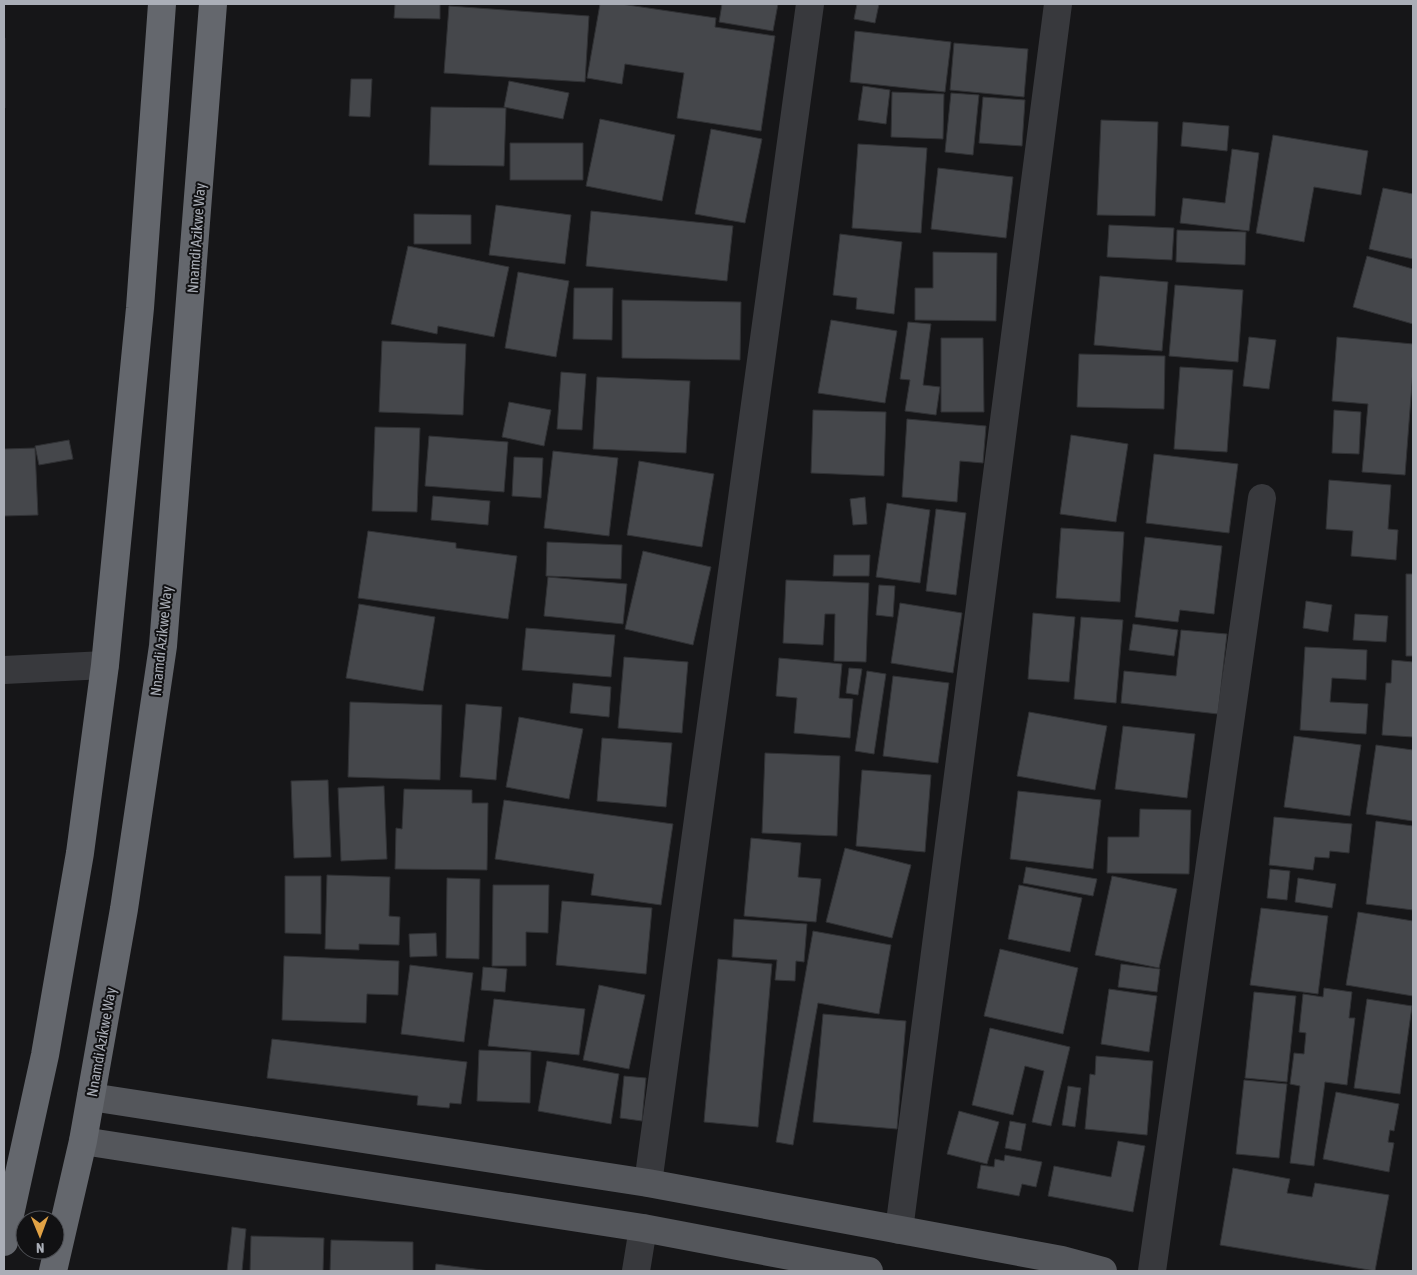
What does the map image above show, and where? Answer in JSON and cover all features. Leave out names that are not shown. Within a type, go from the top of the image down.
[{"type":"highway","points":[[4,1242],[47,1045],[80,853],[105,665],[140,308],[162,4]]},
{"type":"highway","name":"Nnamdi Azikwe Way","points":[[53,1271],[83,1141],[124,909],[162,646],[213,4]]},
{"type":"main road","points":[[91,1097],[648,1183],[1062,1260],[1103,1271]]},
{"type":"main road","points":[[83,1141],[643,1228],[869,1271]]},
{"type":"street","points":[[648,1183],[810,4]]},
{"type":"street","points":[[899,1230],[1058,4]]},
{"type":"street","points":[[1152,1271],[1262,498]]},
{"type":"street","points":[[4,670],[105,665]]},
{"type":"street","points":[[636,1271],[643,1228]]},
{"type":"building","points":[[395,4],[440,4],[440,19],[394,18]]},
{"type":"building","points":[[600,4],[621,4],[716,18],[715,27],[775,36],[761,131],[677,118],[684,73],[625,64],[622,84],[587,78]]},
{"type":"building","points":[[722,4],[778,4],[773,31],[719,22]]},
{"type":"building","points":[[857,4],[879,4],[875,23],[854,19]]},
{"type":"building","points":[[449,6],[589,16],[585,82],[444,73]]},
{"type":"building","points":[[855,31],[951,42],[945,92],[850,82]]},
{"type":"building","points":[[5,38],[5,108],[4,108]]},
{"type":"building","points":[[954,43],[1028,49],[1024,97],[950,90]]},
{"type":"building","points":[[351,79],[372,79],[370,117],[349,116]]},
{"type":"building","points":[[509,81],[569,93],[563,119],[504,107]]},
{"type":"building","points":[[863,86],[890,90],[886,124],[858,120]]},
{"type":"building","points":[[892,92],[944,94],[943,139],[891,137]]},
{"type":"building","points":[[951,93],[979,95],[973,155],[945,152]]},
{"type":"building","points":[[983,97],[1025,100],[1022,146],[979,143]]},
{"type":"building","points":[[431,107],[506,108],[504,166],[429,165]]},
{"type":"building","points":[[600,119],[675,135],[662,201],[586,186]]},
{"type":"building","points":[[1101,120],[1158,122],[1155,216],[1097,215]]},
{"type":"building","points":[[1183,122],[1229,126],[1227,151],[1181,146]]},
{"type":"building","points":[[711,129],[762,139],[745,223],[695,214]]},
{"type":"building","points":[[1273,135],[1368,151],[1361,195],[1314,187],[1304,242],[1256,233]]},
{"type":"building","points":[[510,143],[583,143],[583,180],[510,180]]},
{"type":"building","points":[[858,144],[927,148],[921,233],[852,228]]},
{"type":"building","points":[[1232,149],[1259,153],[1249,231],[1180,223],[1183,198],[1225,203]]},
{"type":"building","points":[[938,168],[1013,177],[1006,238],[931,229]]},
{"type":"building","points":[[1383,188],[1413,194],[1413,259],[1369,249]]},
{"type":"building","points":[[496,205],[571,215],[565,264],[489,255]]},
{"type":"building","points":[[591,211],[733,226],[727,281],[586,266]]},
{"type":"building","points":[[414,214],[471,215],[471,244],[414,244]]},
{"type":"building","points":[[1109,225],[1174,228],[1172,260],[1107,257]]},
{"type":"building","points":[[1177,230],[1246,232],[1245,265],[1176,262]]},
{"type":"building","points":[[840,234],[902,242],[894,314],[856,309],[857,298],[833,295]]},
{"type":"building","points":[[408,246],[509,267],[494,337],[438,326],[437,334],[391,324]]},
{"type":"building","points":[[933,252],[997,253],[996,321],[915,320],[915,288],[933,288]]},
{"type":"building","points":[[1367,256],[1413,269],[1413,324],[1353,307]]},
{"type":"building","points":[[518,272],[569,281],[556,357],[505,348]]},
{"type":"building","points":[[1100,276],[1168,282],[1162,351],[1094,345]]},
{"type":"building","points":[[1175,285],[1243,290],[1238,362],[1169,356]]},
{"type":"building","points":[[574,288],[613,288],[612,340],[573,339]]},
{"type":"building","points":[[622,300],[741,302],[740,360],[622,358]]},
{"type":"building","points":[[831,320],[897,331],[885,403],[818,393]]},
{"type":"building","points":[[908,322],[931,324],[923,385],[940,387],[936,415],[905,411],[910,380],[900,379]]},
{"type":"building","points":[[1249,337],[1276,340],[1269,389],[1243,386]]},
{"type":"building","points":[[1337,337],[1413,344],[1413,370],[1405,475],[1362,472],[1368,404],[1332,401]]},
{"type":"building","points":[[941,338],[983,338],[984,412],[941,412]]},
{"type":"building","points":[[382,341],[466,344],[463,415],[379,412]]},
{"type":"building","points":[[1079,354],[1165,356],[1164,409],[1077,407]]},
{"type":"building","points":[[1180,367],[1233,370],[1227,452],[1174,449]]},
{"type":"building","points":[[561,372],[586,374],[582,430],[557,429]]},
{"type":"building","points":[[597,377],[690,381],[686,453],[593,449]]},
{"type":"building","points":[[509,402],[551,410],[544,446],[502,437]]},
{"type":"building","points":[[813,410],[886,412],[884,476],[811,473]]},
{"type":"building","points":[[1334,410],[1361,412],[1359,454],[1332,453]]},
{"type":"building","points":[[907,419],[986,426],[983,463],[960,461],[957,502],[902,497]]},
{"type":"building","points":[[375,427],[420,428],[417,512],[372,511]]},
{"type":"building","points":[[1071,435],[1128,444],[1116,522],[1060,514]]},
{"type":"building","points":[[429,436],[508,442],[504,492],[425,486]]},
{"type":"building","points":[[69,440],[73,459],[39,465],[35,446]]},
{"type":"building","points":[[35,448],[38,515],[4,516],[4,449]]},
{"type":"building","points":[[553,451],[618,458],[609,536],[544,528]]},
{"type":"building","points":[[1154,454],[1238,464],[1229,533],[1146,523]]},
{"type":"building","points":[[514,457],[543,458],[541,498],[512,496]]},
{"type":"building","points":[[639,461],[714,474],[702,547],[627,535]]},
{"type":"building","points":[[1329,480],[1391,485],[1388,529],[1398,530],[1396,560],[1351,556],[1353,531],[1326,529]]},
{"type":"building","points":[[433,496],[490,501],[488,525],[431,520]]},
{"type":"building","points":[[865,497],[867,524],[853,525],[850,499]]},
{"type":"building","points":[[887,503],[930,510],[920,583],[876,577]]},
{"type":"building","points":[[936,509],[966,513],[956,595],[926,591]]},
{"type":"building","points":[[1061,528],[1124,532],[1120,602],[1056,598]]},
{"type":"building","points":[[368,531],[456,543],[456,548],[517,556],[508,619],[358,598]]},
{"type":"building","points":[[1145,537],[1222,546],[1214,614],[1180,610],[1178,622],[1135,617]]},
{"type":"building","points":[[547,542],[622,545],[621,579],[546,576]]},
{"type":"building","points":[[643,551],[711,567],[693,645],[625,629]]},
{"type":"building","points":[[834,555],[870,555],[869,576],[833,576]]},
{"type":"building","points":[[1406,574],[1413,574],[1413,656],[1406,656]]},
{"type":"building","points":[[548,577],[627,584],[623,624],[544,616]]},
{"type":"building","points":[[786,580],[869,583],[866,662],[834,661],[835,614],[825,614],[823,645],[783,643]]},
{"type":"building","points":[[879,585],[895,586],[893,617],[876,615]]},
{"type":"building","points":[[1306,601],[1332,605],[1328,632],[1303,628]]},
{"type":"building","points":[[900,603],[962,613],[953,673],[891,663]]},
{"type":"building","points":[[359,604],[435,617],[423,691],[346,678]]},
{"type":"building","points":[[1033,613],[1075,617],[1069,682],[1028,679]]},
{"type":"building","points":[[1355,614],[1388,616],[1386,642],[1353,640]]},
{"type":"building","points":[[1081,617],[1123,620],[1116,703],[1074,699]]},
{"type":"building","points":[[1133,624],[1178,630],[1174,656],[1129,650]]},
{"type":"building","points":[[526,628],[615,635],[611,677],[522,670]]},
{"type":"building","points":[[1181,630],[1227,634],[1218,714],[1121,703],[1124,671],[1176,676]]},
{"type":"building","points":[[1305,647],[1367,650],[1366,680],[1332,678],[1330,702],[1368,704],[1366,734],[1300,730]]},
{"type":"building","points":[[624,657],[688,662],[682,733],[618,728]]},
{"type":"building","points":[[779,658],[842,664],[839,698],[853,699],[850,738],[794,733],[797,698],[776,696]]},
{"type":"building","points":[[1392,660],[1413,662],[1413,737],[1382,735],[1386,683],[1391,683]]},
{"type":"building","points":[[849,668],[862,669],[858,695],[846,693]]},
{"type":"building","points":[[867,671],[886,674],[874,754],[855,751]]},
{"type":"building","points":[[893,676],[949,683],[938,763],[883,756]]},
{"type":"building","points":[[573,683],[611,687],[609,717],[570,713]]},
{"type":"building","points":[[350,702],[442,705],[440,780],[348,777]]},
{"type":"building","points":[[466,704],[502,707],[496,780],[460,777]]},
{"type":"building","points":[[1029,712],[1107,726],[1095,790],[1017,776]]},
{"type":"building","points":[[519,717],[583,729],[569,799],[506,787]]},
{"type":"building","points":[[1123,726],[1195,734],[1187,798],[1115,789]]},
{"type":"building","points":[[1294,736],[1361,745],[1350,816],[1284,807]]},
{"type":"building","points":[[602,738],[672,743],[666,807],[597,801]]},
{"type":"building","points":[[1376,745],[1413,750],[1413,821],[1366,814]]},
{"type":"building","points":[[765,753],[840,756],[837,836],[762,833]]},
{"type":"building","points":[[862,770],[931,775],[925,852],[856,846]]},
{"type":"building","points":[[328,780],[331,857],[294,858],[291,781]]},
{"type":"building","points":[[384,786],[387,859],[341,861],[338,788]]},
{"type":"building","points":[[404,789],[472,790],[472,803],[488,803],[487,870],[395,869],[396,828],[402,829]]},
{"type":"building","points":[[1018,791],[1101,800],[1093,869],[1010,859]]},
{"type":"building","points":[[504,800],[673,824],[661,905],[591,895],[594,874],[495,859]]},
{"type":"building","points":[[1140,809],[1191,810],[1189,874],[1107,873],[1108,837],[1139,837]]},
{"type":"building","points":[[1274,817],[1352,824],[1349,853],[1330,851],[1329,858],[1315,857],[1313,870],[1269,865]]},
{"type":"building","points":[[1376,821],[1413,826],[1413,910],[1366,904]]},
{"type":"building","points":[[751,838],[801,843],[798,877],[821,879],[816,922],[744,916]]},
{"type":"building","points":[[845,848],[911,865],[892,938],[826,922]]},
{"type":"building","points":[[1026,867],[1097,879],[1093,896],[1023,883]]},
{"type":"building","points":[[1270,869],[1290,871],[1287,900],[1267,898]]},
{"type":"building","points":[[327,875],[390,877],[389,916],[400,917],[399,945],[359,944],[359,950],[325,949]]},
{"type":"building","points":[[285,876],[321,876],[321,934],[285,933]]},
{"type":"building","points":[[1112,876],[1177,889],[1159,968],[1095,955]]},
{"type":"building","points":[[447,878],[480,879],[479,959],[446,958]]},
{"type":"building","points":[[1298,878],[1336,884],[1332,908],[1295,902]]},
{"type":"building","points":[[493,885],[549,885],[548,933],[526,932],[526,966],[492,966]]},
{"type":"building","points":[[1019,885],[1082,898],[1070,952],[1008,939]]},
{"type":"building","points":[[562,901],[652,908],[646,974],[556,965]]},
{"type":"building","points":[[1261,908],[1328,916],[1318,994],[1250,985]]},
{"type":"building","points":[[1358,912],[1413,921],[1413,996],[1346,985]]},
{"type":"building","points":[[734,919],[807,924],[804,962],[796,961],[795,981],[775,980],[777,960],[732,957]]},
{"type":"building","points":[[813,931],[891,945],[879,1014],[818,1003],[793,1145],[776,1142]]},
{"type":"building","points":[[436,933],[437,956],[410,957],[409,934]]},
{"type":"building","points":[[1000,949],[1078,968],[1063,1034],[984,1016]]},
{"type":"building","points":[[284,956],[399,961],[398,995],[367,994],[366,1023],[282,1020]]},
{"type":"building","points":[[718,959],[772,964],[758,1127],[704,1122]]},
{"type":"building","points":[[1121,964],[1160,969],[1157,992],[1118,987]]},
{"type":"building","points":[[410,965],[473,973],[464,1042],[401,1034]]},
{"type":"building","points":[[483,967],[507,969],[505,992],[481,990]]},
{"type":"building","points":[[599,985],[645,995],[629,1069],[583,1060]]},
{"type":"building","points":[[1324,988],[1352,992],[1349,1018],[1355,1018],[1347,1085],[1325,1082],[1314,1166],[1290,1163],[1300,1086],[1290,1084],[1294,1053],[1304,1054],[1306,1033],[1299,1032],[1303,994],[1323,997]]},
{"type":"building","points":[[1109,989],[1157,996],[1149,1052],[1101,1044]]},
{"type":"building","points":[[1254,992],[1296,996],[1287,1082],[1245,1078]]},
{"type":"building","points":[[494,999],[585,1009],[579,1055],[488,1046]]},
{"type":"building","points":[[1367,999],[1412,1006],[1400,1094],[1354,1088]]},
{"type":"building","points":[[823,1014],[906,1021],[897,1129],[813,1122]]},
{"type":"building","points":[[990,1028],[1070,1047],[1051,1126],[1032,1122],[1044,1071],[1025,1066],[1013,1115],[972,1105]]},
{"type":"building","points":[[272,1039],[467,1062],[461,1104],[450,1103],[449,1108],[417,1105],[418,1096],[267,1078]]},
{"type":"building","points":[[479,1050],[531,1052],[530,1103],[477,1101]]},
{"type":"building","points":[[1096,1056],[1153,1061],[1147,1135],[1085,1129],[1090,1074],[1095,1075]]},
{"type":"building","points":[[547,1061],[619,1074],[611,1124],[538,1111]]},
{"type":"building","points":[[624,1076],[646,1078],[642,1121],[620,1118]]},
{"type":"building","points":[[1244,1080],[1287,1084],[1279,1158],[1236,1154]]},
{"type":"building","points":[[1068,1086],[1081,1088],[1075,1127],[1062,1125]]},
{"type":"building","points":[[1336,1092],[1399,1104],[1394,1131],[1390,1130],[1388,1142],[1394,1143],[1389,1172],[1323,1159]]},
{"type":"building","points":[[959,1111],[999,1122],[987,1164],[947,1154]]},
{"type":"building","points":[[1010,1121],[1026,1124],[1021,1151],[1005,1148]]},
{"type":"building","points":[[1118,1141],[1145,1146],[1133,1212],[1048,1196],[1054,1166],[1111,1177]]},
{"type":"building","points":[[1005,1155],[1042,1162],[1036,1187],[1022,1184],[1019,1196],[977,1188],[981,1165],[994,1167],[995,1159],[1004,1161]]},
{"type":"building","points":[[1233,1168],[1290,1179],[1287,1193],[1312,1197],[1315,1183],[1389,1195],[1375,1271],[1220,1245]]},
{"type":"building","points":[[232,1227],[246,1229],[242,1271],[227,1271]]},
{"type":"building","points":[[251,1236],[324,1238],[323,1271],[250,1271]]},
{"type":"building","points":[[331,1240],[413,1242],[413,1271],[330,1271]]},
{"type":"building","points":[[436,1264],[490,1271],[435,1271]]}]
